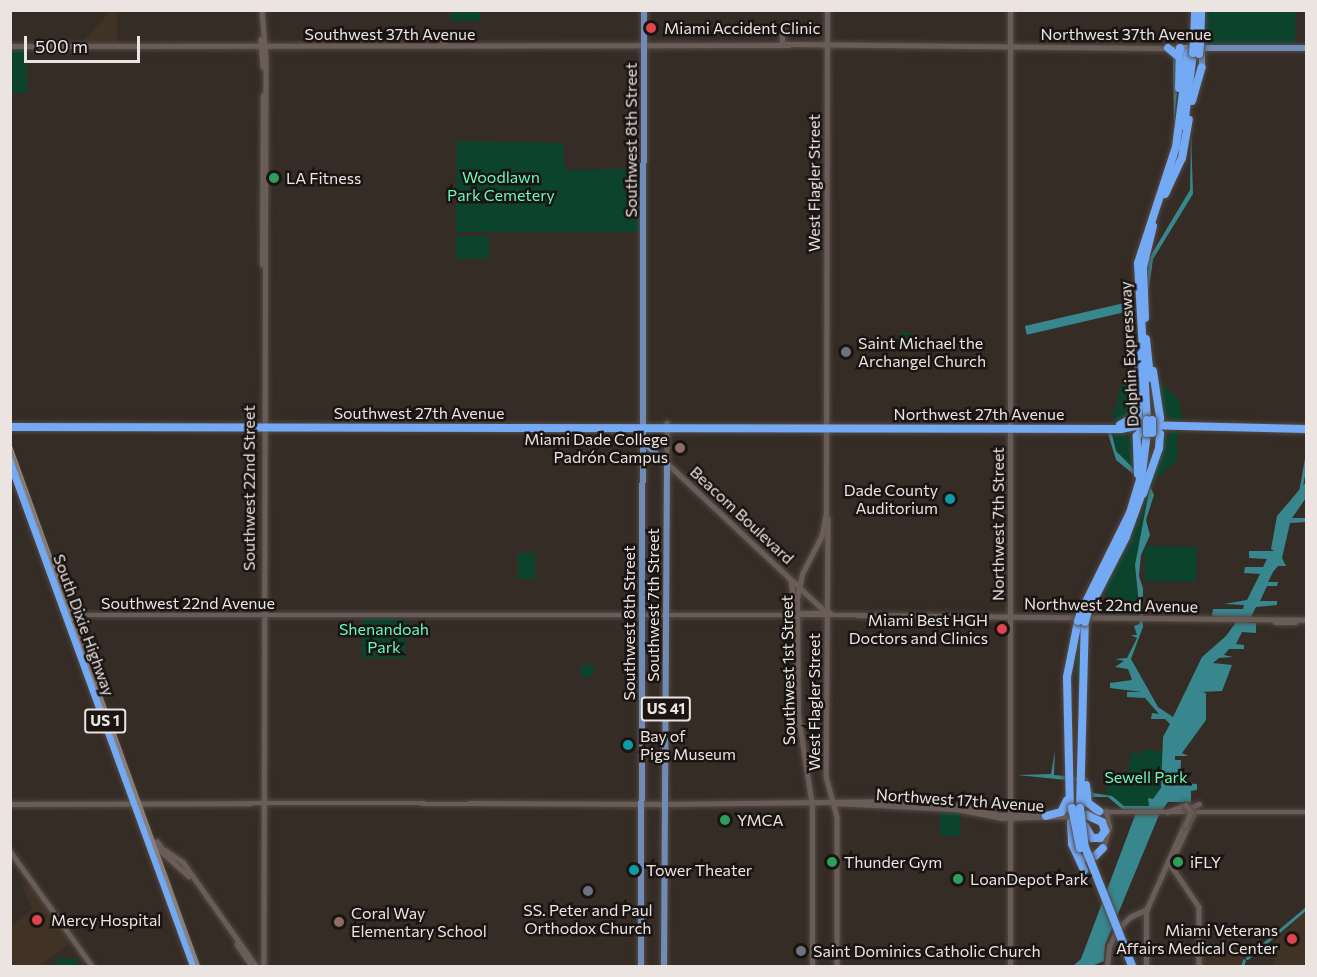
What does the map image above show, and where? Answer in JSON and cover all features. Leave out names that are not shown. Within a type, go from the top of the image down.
[{"type":"highway","name":"Dolphin Expressway","points":[[1146,368],[1140,323],[1140,252],[1179,152],[1180,122],[1195,48],[1190,10]]},
{"type":"highway","name":"Dolphin Expressway","points":[[1084,612],[1106,574],[1139,497],[1149,426],[1144,261],[1179,152],[1195,48],[1195,10]]},
{"type":"highway","points":[[1192,101],[1195,48],[1202,10]]},
{"type":"highway","points":[[1168,48],[1179,58]]},
{"type":"highway","points":[[1180,48],[1180,122]]},
{"type":"highway","points":[[1179,152],[1202,67]]},
{"type":"highway","points":[[1116,427],[1132,418],[1137,408],[1146,368]]},
{"type":"highway","points":[[1136,441],[1149,426],[1160,419],[1146,368]]},
{"type":"highway","points":[[1137,408],[1139,420],[1149,426],[1160,442]]},
{"type":"highway","points":[[1139,497],[1160,442],[1177,427],[1159,410]]},
{"type":"highway","name":"Northwest 27th Avenue","points":[[868,424],[896,427],[922,424],[1010,426]]},
{"type":"highway","name":"Southwest 27th Avenue","points":[[10,425],[827,425]]},
{"type":"highway","name":"Northwest 27th Avenue","points":[[827,425],[1306,427]]},
{"type":"highway","points":[[1116,427],[1129,432],[1136,441],[1139,497]]},
{"type":"highway","name":"South Dixie Highway","points":[[10,461],[133,804],[155,849],[192,966]]},
{"type":"highway","name":"South Dixie Highway","points":[[10,471],[65,613]]},
{"type":"highway","name":"Dolphin Expressway","points":[[1070,777],[1073,667],[1081,622],[1096,580],[1139,497]]},
{"type":"highway","points":[[65,613],[81,613]]},
{"type":"highway","name":"Dolphin Expressway","points":[[1079,811],[1083,781],[1081,622]]},
{"type":"highway","points":[[1046,816],[1064,809],[1070,777],[1068,666],[1081,622]]},
{"type":"highway","points":[[1070,777],[1079,811],[1081,849],[1130,966]]},
{"type":"highway","points":[[1083,781],[1088,803],[1102,811]]},
{"type":"highway","points":[[1079,811],[1071,822],[1076,852],[1084,870]]},
{"type":"highway","points":[[1076,852],[1088,858],[1103,848]]},
{"type":"main road","name":"Southwest 22nd Street","points":[[258,966],[263,803],[264,46],[261,10]]},
{"type":"main road","name":"Southwest 8th Street","points":[[641,966],[644,10]]},
{"type":"main road","name":"West Flagler Street","points":[[827,224],[826,61],[829,10]]},
{"type":"main road","name":"Northwest 7th Street","points":[[1010,10],[1010,966]]},
{"type":"main road","points":[[782,30],[782,44]]},
{"type":"main road","points":[[440,38],[448,46]]},
{"type":"main road","name":"Southwest 37th Avenue","points":[[10,46],[264,46],[406,43],[448,46],[827,45]]},
{"type":"main road","name":"Southwest 37th Avenue","points":[[769,45],[789,45]]},
{"type":"main road","name":"West Flagler Street","points":[[827,45],[826,776],[837,804],[837,966]]},
{"type":"main road","name":"Northwest 37th Avenue","points":[[827,45],[1306,48]]},
{"type":"main road","points":[[1195,48],[1202,67]]},
{"type":"main road","points":[[826,61],[820,66],[826,72]]},
{"type":"main road","name":"Southwest 7th Street","points":[[664,966],[667,425]]},
{"type":"main road","name":"Beacom Boulevard","points":[[643,441],[827,614]]},
{"type":"main road","points":[[667,472],[676,472]]},
{"type":"main road","name":"West Flagler Street","points":[[825,521],[827,472]]},
{"type":"main road","name":"Southwest 1st Street","points":[[812,966],[810,794],[798,711],[796,614],[798,589],[819,542],[825,521]]},
{"type":"main road","points":[[819,542],[826,538],[827,567]]},
{"type":"main road","points":[[791,580],[796,614]]},
{"type":"main road","points":[[794,599],[798,589]]},
{"type":"main road","name":"Beacom Boulevard","points":[[814,602],[818,612]]},
{"type":"main road","name":"Southwest 22nd Avenue","points":[[796,614],[818,612],[827,614]]},
{"type":"main road","name":"Southwest 22nd Avenue","points":[[65,613],[827,614]]},
{"type":"main road","name":"Southwest 22nd Avenue","points":[[81,613],[201,614]]},
{"type":"main road","name":"Northwest 22nd Avenue","points":[[827,614],[1306,621]]},
{"type":"main road","points":[[1275,623],[1306,621]]},
{"type":"main road","name":"Northwest 17th Avenue","points":[[10,804],[481,802],[764,805],[904,801],[962,806],[1010,817],[1102,811]]},
{"type":"main road","points":[[1146,964],[1146,912],[1191,811],[1186,805],[1164,813]]},
{"type":"main road","points":[[1186,823],[1178,813],[1199,805],[1201,812]]},
{"type":"main road","name":"Northwest 17th Avenue","points":[[1010,817],[1079,811],[1306,812]]},
{"type":"main road","points":[[1102,811],[1108,822]]},
{"type":"main road","points":[[1103,848],[1108,822],[1116,811]]},
{"type":"main road","points":[[1175,853],[1192,812]]},
{"type":"main road","points":[[1169,864],[1192,812]]},
{"type":"main road","points":[[155,849],[172,856],[198,880],[199,887]]},
{"type":"main road","points":[[10,850],[92,966]]},
{"type":"main road","points":[[172,856],[199,887],[224,930],[258,966]]},
{"type":"main road","points":[[1169,864],[1199,907],[1199,966]]},
{"type":"main road","points":[[1169,864],[1199,907]]},
{"type":"main road","points":[[199,887],[205,889],[258,966]]},
{"type":"main road","points":[[1192,896],[1199,891]]},
{"type":"main road","points":[[1107,966],[1109,950],[1120,926],[1139,912],[1146,912]]},
{"type":"shaded area","points":[[111,11],[117,14],[117,43],[81,43]]},
{"type":"shaded area","name":"Mercy Hospital","points":[[28,883],[71,943],[38,966],[11,966],[11,926],[33,909],[22,887]]},
{"type":"shaded area","name":"Miami Veterans Affairs Medical Center","points":[[1306,910],[1306,966],[1274,966],[1276,941]]},
{"type":"shaded area","points":[[1202,943],[1244,944],[1244,966],[1202,966]]},
{"type":"green space","points":[[450,11],[480,11],[480,21],[450,21]]},
{"type":"green space","points":[[1205,11],[1295,11],[1295,45],[1205,45]]},
{"type":"green space","points":[[11,48],[27,48],[27,93],[11,93]]},
{"type":"green space","name":"Woodlawn Park Cemetery","points":[[457,141],[563,143],[565,170],[623,169],[640,174],[640,232],[456,232]]},
{"type":"green space","points":[[456,236],[489,236],[489,259],[456,259]]},
{"type":"green space","points":[[904,332],[910,332],[915,340],[913,346],[904,348],[899,343],[899,337]]},
{"type":"green space","points":[[1132,370],[1136,370],[1135,412],[1121,422],[1112,422],[1115,414],[1111,413],[1111,410],[1116,409],[1119,390]]},
{"type":"green space","points":[[1156,378],[1179,400],[1182,422],[1163,416]]},
{"type":"green space","points":[[1111,430],[1134,437],[1134,469],[1116,451]]},
{"type":"green space","points":[[1182,431],[1177,437],[1177,460],[1149,486],[1162,440],[1172,432]]},
{"type":"green space","points":[[1150,490],[1135,565],[1138,615],[1107,614],[1106,586],[1129,544]]},
{"type":"green space","points":[[1145,546],[1197,547],[1196,582],[1144,581]]},
{"type":"green space","points":[[518,553],[535,553],[535,579],[518,579]]},
{"type":"green space","name":"Shenandoah Park","points":[[362,618],[406,618],[406,658],[362,658]]},
{"type":"green space","points":[[1080,631],[1079,679],[1075,679],[1077,648]]},
{"type":"green space","points":[[587,664],[592,666],[594,671],[592,676],[587,678],[582,676],[580,671],[582,666]]},
{"type":"green space","name":"Sewell Park","points":[[1142,750],[1163,751],[1164,781],[1153,800],[1149,798],[1149,806],[1124,806],[1106,796],[1107,785],[1128,773],[1131,751],[1138,755]]},
{"type":"green space","points":[[940,811],[960,811],[960,836],[940,836]]},
{"type":"green space","points":[[61,956],[64,959],[75,958],[79,966],[53,966]]},
{"type":"water","points":[[1173,54],[1176,58],[1178,81],[1174,126]]},
{"type":"water","points":[[1191,133],[1193,194],[1153,259],[1148,295],[1148,260],[1190,190]]},
{"type":"water","points":[[1133,301],[1135,310],[1027,335],[1025,326]]},
{"type":"water","points":[[1107,430],[1111,430],[1116,451],[1134,469],[1137,477],[1116,460]]},
{"type":"water","points":[[1306,482],[1306,498],[1292,518],[1306,518],[1306,522],[1290,523],[1282,558],[1286,566],[1278,566],[1273,572],[1268,582],[1278,582],[1277,586],[1267,586],[1260,601],[1277,601],[1277,605],[1256,607],[1248,623],[1256,623],[1256,633],[1242,632],[1236,644],[1244,645],[1244,649],[1229,649],[1224,655],[1233,657],[1219,658],[1213,663],[1232,665],[1222,691],[1202,692],[1206,693],[1206,720],[1182,753],[1188,756],[1175,756],[1175,760],[1181,760],[1180,783],[1197,784],[1197,790],[1191,791],[1191,802],[1168,802],[1159,815],[1105,945],[1104,961],[1092,966],[1073,966],[1081,959],[1137,810],[1122,809],[1108,797],[1090,797],[1086,782],[1017,775],[1051,774],[1055,751],[1054,775],[1087,778],[1093,793],[1112,796],[1124,806],[1149,806],[1148,798],[1153,799],[1161,788],[1163,737],[1170,724],[1165,719],[1151,719],[1152,713],[1159,714],[1145,698],[1127,697],[1127,692],[1141,692],[1110,688],[1110,683],[1132,680],[1128,669],[1115,667],[1124,661],[1115,659],[1127,658],[1137,638],[1131,635],[1137,635],[1134,626],[1139,624],[1140,615],[1135,565],[1150,486],[1154,495],[1146,520],[1150,535],[1141,555],[1139,576],[1143,588],[1143,627],[1131,659],[1158,707],[1173,717],[1202,657],[1226,636],[1239,618],[1212,616],[1213,609],[1243,609],[1244,605],[1224,604],[1247,600],[1260,574],[1244,573],[1245,567],[1263,567],[1267,559],[1249,558],[1249,551],[1274,551],[1271,549],[1277,516]]},
{"type":"waterway","points":[[1300,492],[1306,458]]},
{"type":"waterway","points":[[1247,958],[1305,909]]},
{"type":"waterway","points":[[1242,966],[1244,960]]},
{"type":"railway","points":[[10,446],[198,966]]},
{"type":"place","name":"Miami Accident Clinic","points":[[651,28]]},
{"type":"place","name":"LA Fitness","points":[[274,178]]},
{"type":"place","name":"Saint Michael the Archangel Church","points":[[846,352]]},
{"type":"place","name":"Miami Dade College Padrón Campus","points":[[680,448]]},
{"type":"place","name":"Dade County Auditorium","points":[[950,499]]},
{"type":"place","name":"Miami Best HGH Doctors and Clinics","points":[[1002,629]]},
{"type":"place","name":"Bay of Pigs Museum","points":[[628,745]]},
{"type":"place","name":"YMCA","points":[[725,820]]},
{"type":"place","name":"Thunder Gym","points":[[832,862]]},
{"type":"place","name":"iFLY","points":[[1178,862]]},
{"type":"place","name":"Tower Theater","points":[[634,870]]},
{"type":"place","name":"LoanDepot Park","points":[[958,879]]},
{"type":"place","name":"SS. Peter and Paul Orthodox Church","points":[[588,891]]},
{"type":"place","name":"Mercy Hospital","points":[[37,920]]},
{"type":"place","name":"Coral Way Elementary School","points":[[339,922]]},
{"type":"place","name":"Miami Veterans Affairs Medical Center","points":[[1292,939]]},
{"type":"place","name":"Saint Dominics Catholic Church","points":[[801,951]]}]
